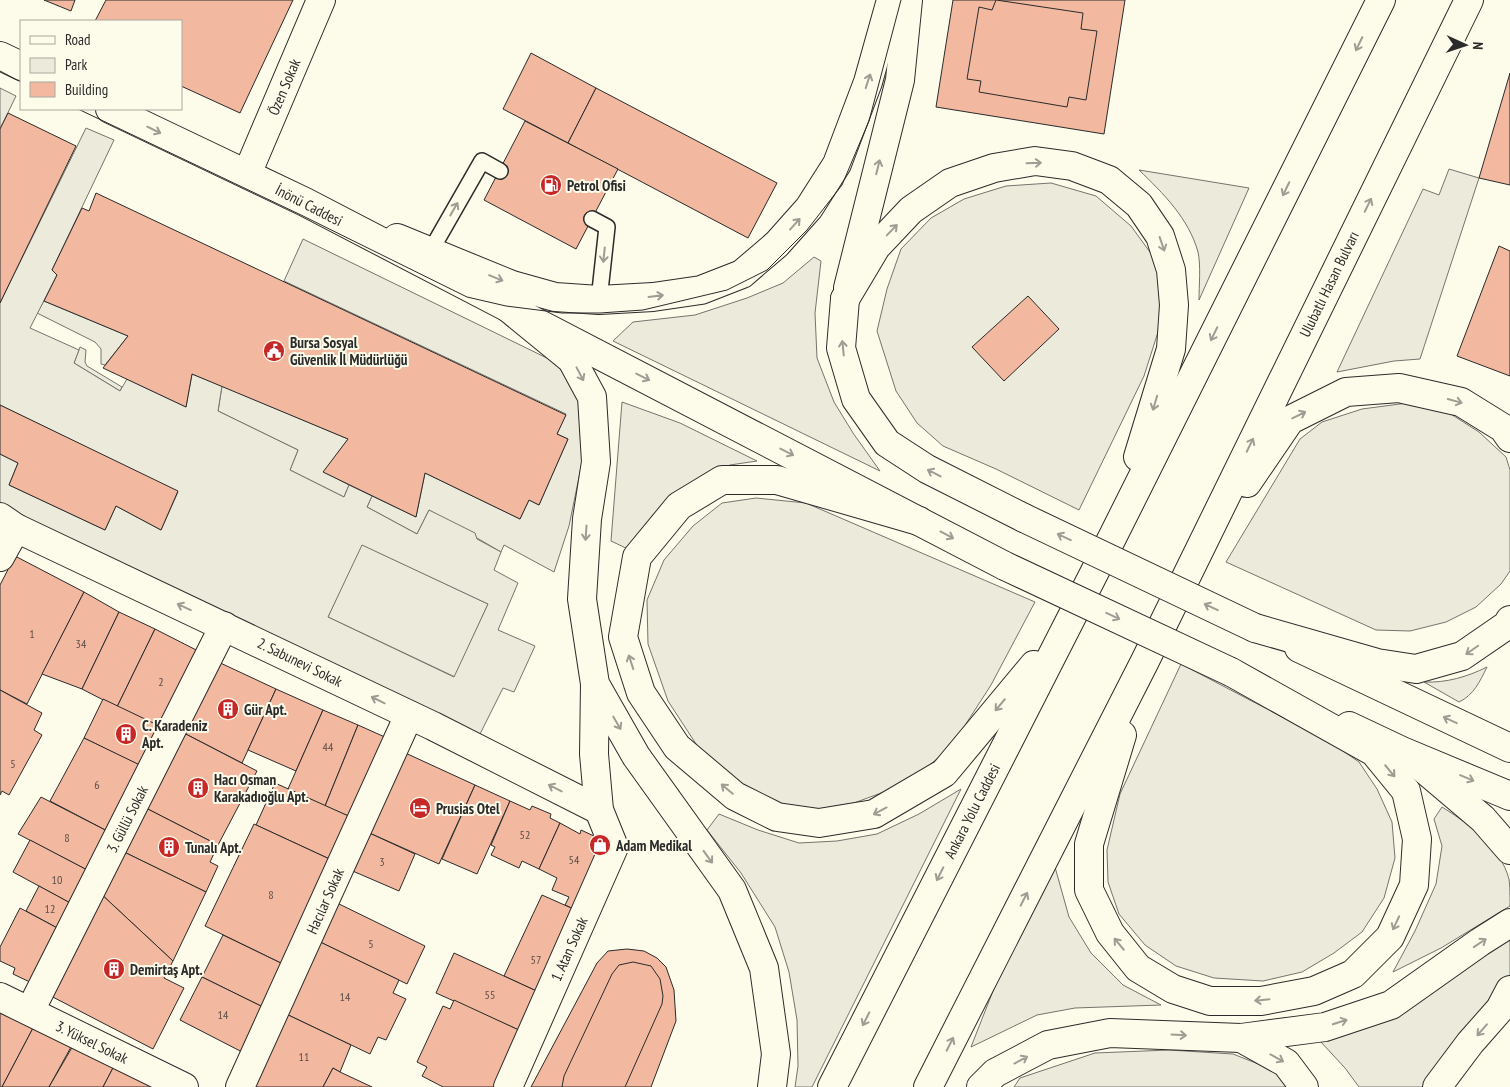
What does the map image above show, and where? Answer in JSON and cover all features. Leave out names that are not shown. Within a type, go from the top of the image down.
[{"type":"main road","name":"Özen Sokak","points":[[247,174],[321,0]]},
{"type":"main road","points":[[305,202],[512,284],[556,297],[599,300],[653,297],[701,290],[742,274],[777,244],[809,208],[838,164],[868,82],[891,0]]},
{"type":"main road","points":[[908,0],[900,80],[845,299],[841,348],[856,399],[887,443],[927,469],[1024,518],[1510,748]]},
{"type":"main road","points":[[1114,536],[1381,0]]},
{"type":"main road","name":"Ulubatlı Hasan Bulvarı","points":[[1190,568],[1469,0]]},
{"type":"main road","points":[[0,56],[20,66]]},
{"type":"main road","name":"İnönü Caddesi","points":[[112,110],[305,202],[506,306]]},
{"type":"main road","points":[[845,299],[876,247],[911,210],[950,183],[994,168],[1035,161],[1072,166],[1109,180],[1139,205],[1160,236],[1171,270],[1174,305],[1171,350],[1114,536]]},
{"type":"main road","points":[[506,306],[1006,566],[1402,751],[1510,796]]},
{"type":"main road","points":[[506,306],[572,360],[592,397],[596,462],[588,518],[582,599],[595,684],[636,756],[732,890],[764,968],[776,1054],[772,1087]]},
{"type":"main road","points":[[928,1087],[1145,661],[1190,568],[1290,420],[1346,392],[1398,388],[1461,402],[1503,428],[1510,438]]},
{"type":"main road","points":[[919,521],[777,480],[722,480],[679,506],[638,557],[623,637],[641,693],[677,747],[735,796],[777,817],[819,823],[874,814],[944,773],[1066,628]]},
{"type":"main road","points":[[0,557],[8,523]]},
{"type":"main road","name":"2. Sabunevi Sokak","points":[[8,523],[409,715],[599,810]]},
{"type":"main road","name":"Ankara Yolu Caddesi","points":[[832,1087],[1114,536]]},
{"type":"main road","points":[[1255,628],[1377,663],[1416,669],[1462,656],[1507,625],[1510,620]]},
{"type":"main road","name":"3. Güllü Sokak","points":[[30,1012],[224,626]]},
{"type":"main road","points":[[1145,661],[1089,844],[1089,890],[1110,934],[1138,968],[1173,989],[1210,1001],[1261,1001],[1314,991],[1352,974],[1390,937],[1414,885],[1417,839],[1406,791],[1374,752],[1231,672]]},
{"type":"main road","name":"1. Atan Sokak","points":[[508,1087],[614,847],[599,810],[594,754],[595,684]]},
{"type":"main road","name":"Hacılar Sokak","points":[[240,1087],[409,715]]},
{"type":"main road","points":[[1402,751],[1483,819],[1510,850]]},
{"type":"main road","points":[[982,1087],[995,1073],[1048,1045],[1110,1033],[1241,1038],[1325,1027],[1390,1006],[1510,923]]},
{"type":"main road","points":[[1437,1087],[1470,1044],[1500,1010],[1510,990]]},
{"type":"main road","name":"3. Yüksel Sokak","points":[[0,997],[184,1087]]},
{"type":"main road","points":[[1241,1038],[1286,1063],[1304,1087]]},
{"type":"lane","points":[[430,252],[482,161],[500,171]]},
{"type":"lane","points":[[592,219],[607,226],[599,300]]},
{"type":"green space","points":[[1449,169],[1479,178],[1420,359],[1394,361],[1337,372],[1423,189],[1439,195]]},
{"type":"green space","points":[[1139,170],[1249,188],[1199,300],[1199,263],[1194,240],[1174,207]]},
{"type":"green space","points":[[1051,183],[1096,196],[1131,226],[1155,259],[1163,296],[1158,332],[1144,376],[1079,510],[996,469],[943,446],[917,423],[896,391],[877,331],[887,289],[901,249],[931,218],[964,199],[1006,186]]},
{"type":"green space","points":[[303,239],[555,362],[582,398],[587,438],[569,526],[554,572],[504,545],[501,552],[429,510],[417,534],[367,507],[372,496],[416,517],[425,473],[520,519],[529,500],[539,505],[568,439],[557,434],[566,414],[284,281]]},
{"type":"green space","points":[[814,257],[821,261],[815,313],[817,358],[834,402],[880,471],[613,341],[633,322],[695,315],[747,298],[783,283]]},
{"type":"green space","points":[[44,301],[128,336],[105,365],[101,364],[101,349],[95,342],[37,313]]},
{"type":"green space","points":[[80,347],[86,350],[85,362],[87,366],[122,387],[120,391],[74,363]]},
{"type":"green space","points":[[222,386],[348,439],[324,472],[349,485],[344,497],[290,470],[298,450],[218,411]]},
{"type":"green space","points":[[622,402],[680,423],[757,461],[730,465],[703,475],[674,494],[628,549],[611,541]]},
{"type":"green space","points":[[1415,402],[1446,411],[1479,432],[1506,457],[1510,470],[1510,571],[1501,584],[1476,607],[1446,622],[1410,631],[1376,630],[1226,562],[1300,439],[1322,422],[1362,409]]},
{"type":"green space","points":[[756,498],[806,503],[1035,602],[991,685],[951,747],[908,783],[854,803],[813,810],[777,807],[738,783],[698,747],[668,701],[648,644],[647,600],[664,560],[693,526],[722,503]]},
{"type":"green space","points":[[361,544],[488,604],[455,677],[328,617]]},
{"type":"green space","points":[[1181,664],[1330,742],[1359,762],[1377,789],[1392,822],[1395,858],[1384,898],[1362,932],[1334,953],[1302,972],[1263,981],[1214,978],[1176,966],[1145,945],[1119,914],[1108,882],[1107,850],[1120,794]]},
{"type":"green space","points":[[1487,667],[1473,692],[1459,702],[1424,682],[1456,679]]},
{"type":"green space","points":[[961,789],[812,1087],[795,1087],[798,1066],[797,1020],[789,972],[775,927],[741,873],[707,830],[719,814],[758,830],[799,843],[837,841],[877,834],[919,814]]},
{"type":"green space","points":[[1442,807],[1473,829],[1499,856],[1509,879],[1510,906],[1441,948],[1393,972],[1415,931],[1436,884],[1442,846],[1434,819]]},
{"type":"green space","points":[[1055,867],[1069,917],[1091,953],[1123,985],[1161,1005],[1075,1008],[1037,1015],[971,1047],[993,991],[1027,916]]},
{"type":"green space","points":[[1510,923],[1510,990],[1437,1087],[1359,1087],[1345,1068],[1320,1041]]},
{"type":"green space","points":[[1169,1050],[1233,1054],[1286,1075],[1292,1087],[1014,1087],[1020,1078],[1095,1053]]},
{"type":"shaded area","points":[[0,88],[16,96],[0,129]]},
{"type":"shaded area","points":[[86,128],[114,140],[52,270],[57,275],[30,328],[79,350],[74,363],[120,391],[127,379],[186,407],[192,374],[222,386],[218,411],[298,450],[290,470],[344,497],[349,485],[372,496],[367,507],[417,534],[429,510],[475,533],[477,539],[501,552],[494,570],[518,583],[498,630],[535,646],[514,692],[503,688],[474,746],[0,517],[0,454],[18,463],[9,485],[105,530],[116,506],[161,530],[178,492],[0,405],[0,303]],"holes":[[[362,545],[488,604],[454,677],[328,617]]]},
{"type":"building","points":[[44,0],[75,0],[71,11]]},
{"type":"building","points":[[106,0],[293,0],[240,113],[182,86],[182,20],[96,20]]},
{"type":"building","points":[[953,0],[1125,0],[1104,134],[936,107]]},
{"type":"building","points":[[996,0],[1083,13],[1081,29],[1097,31],[1086,100],[1069,97],[1067,107],[979,92],[981,81],[967,79],[979,7],[992,10]]},
{"type":"building","points":[[531,53],[596,88],[568,143],[503,109]]},
{"type":"building","points":[[1510,73],[1510,185],[1479,178]]},
{"type":"building","points":[[596,88],[777,183],[748,238],[568,143]]},
{"type":"building","points":[[8,113],[76,146],[0,303],[0,129]]},
{"type":"building","points":[[525,121],[618,169],[576,249],[484,200]]},
{"type":"building","name":"Bursa Sosyal Güvenlik İl Müdürlüğü","points":[[96,193],[566,415],[557,434],[568,439],[539,505],[529,500],[520,519],[425,473],[416,517],[323,472],[348,439],[192,374],[186,407],[103,368],[128,336],[44,301],[57,275],[52,270],[82,208],[89,211]]},
{"type":"building","points":[[1499,246],[1510,251],[1510,376],[1457,356]]},
{"type":"building","points":[[1028,296],[1059,329],[1004,381],[972,347]]},
{"type":"building","points":[[0,405],[178,491],[161,530],[116,506],[105,530],[9,485],[18,463],[0,454]]},
{"type":"building","points":[[15,556],[84,592],[27,704],[0,690],[0,585]]},
{"type":"building","points":[[84,592],[119,612],[82,689],[42,674]]},
{"type":"building","points":[[119,612],[155,629],[117,707],[82,689]]},
{"type":"building","points":[[155,629],[206,655],[168,730],[117,707]]},
{"type":"building","name":"Gür Apt.","points":[[214,660],[276,689],[242,763],[178,730]]},
{"type":"building","points":[[276,689],[323,710],[296,771],[248,750]]},
{"type":"building","points":[[0,690],[42,713],[34,730],[42,735],[9,795],[2,791],[0,795]]},
{"type":"building","name":"C. Karadeniz Apt.","points":[[103,699],[168,730],[149,770],[84,738]]},
{"type":"building","points":[[323,710],[358,725],[325,806],[288,789]]},
{"type":"building","points":[[358,725],[387,738],[353,818],[325,806]]},
{"type":"building","name":"Hacı Osman Karakadıoğlu Apt.","points":[[178,730],[257,771],[218,845],[140,805]]},
{"type":"building","points":[[84,738],[144,767],[111,833],[50,801]]},
{"type":"building","name":"Prusias Otel","points":[[401,751],[475,785],[439,864],[365,831]]},
{"type":"building","points":[[275,783],[353,818],[336,862],[256,825]]},
{"type":"building","points":[[475,785],[510,801],[477,874],[442,859]]},
{"type":"building","points":[[41,797],[111,833],[91,872],[18,834]]},
{"type":"building","points":[[510,801],[530,810],[532,806],[551,814],[550,818],[560,823],[539,869],[522,861],[519,868],[491,855],[495,847],[491,845]]},
{"type":"building","name":"Tunalı Apt.","points":[[140,805],[218,845],[210,862],[218,866],[206,892],[120,850]]},
{"type":"building","points":[[560,823],[580,834],[581,830],[607,842],[578,911],[565,905],[569,897],[552,890],[557,878],[539,869]]},
{"type":"building","points":[[254,824],[336,862],[287,966],[205,926]]},
{"type":"building","points":[[365,831],[415,854],[399,891],[348,869]]},
{"type":"building","points":[[30,840],[91,872],[74,905],[13,872]]},
{"type":"building","points":[[120,850],[206,892],[173,961],[99,892]]},
{"type":"building","points":[[39,886],[74,905],[61,930],[26,911]]},
{"type":"building","name":"Demirtaş Apt.","points":[[99,892],[173,961],[164,978],[184,988],[153,1049],[47,994]]},
{"type":"building","points":[[542,895],[578,911],[543,994],[504,976]]},
{"type":"building","points":[[335,902],[425,946],[407,984],[316,940]]},
{"type":"building","points":[[20,908],[61,930],[34,984],[13,974],[15,968],[0,961],[0,947]]},
{"type":"building","points":[[223,935],[287,966],[267,1009],[202,977]]},
{"type":"building","points":[[316,940],[399,980],[393,993],[406,999],[386,1040],[378,1037],[370,1054],[282,1012]]},
{"type":"building","points":[[627,949],[644,951],[657,958],[666,967],[674,990],[676,1021],[651,1087],[531,1087],[597,963],[608,951]]},
{"type":"building","points":[[454,953],[543,994],[521,1031],[436,993]]},
{"type":"building","points":[[633,962],[651,966],[660,979],[663,996],[662,1004],[625,1087],[562,1087],[564,1076],[612,974],[619,965]]},
{"type":"building","points":[[202,977],[267,1009],[246,1054],[180,1020]]},
{"type":"building","points":[[454,1000],[521,1031],[505,1087],[443,1087],[422,1076],[427,1067],[417,1062],[443,1006],[450,1009]]},
{"type":"building","points":[[0,1010],[33,1028],[2,1087],[0,1087]]},
{"type":"building","points":[[282,1012],[351,1045],[340,1072],[333,1068],[323,1087],[248,1087]]},
{"type":"building","points":[[33,1028],[71,1047],[49,1087],[2,1087]]},
{"type":"building","points":[[74,1044],[114,1066],[103,1087],[49,1087]]},
{"type":"building","points":[[114,1066],[151,1085],[150,1087],[103,1087]]},
{"type":"building","points":[[333,1068],[340,1072],[372,1087],[323,1087]]},
{"type":"tram line","points":[[80,110],[301,215],[467,297],[506,306],[562,313],[643,310],[727,290],[767,270],[807,230],[842,185],[869,121],[901,0]]},
{"type":"tram line","points":[[0,71],[20,81]]},
{"type":"place","name":"Petrol Ofisi","points":[[551,185]]},
{"type":"place","name":"Bursa Sosyal Güvenlik İl Müdürlüğü","points":[[274,351]]},
{"type":"place","name":"Gür Apt.","points":[[228,709]]},
{"type":"place","name":"C. Karadeniz Apt.","points":[[126,734]]},
{"type":"place","name":"Hacı Osman Karakadıoğlu Apt.","points":[[198,788]]},
{"type":"place","name":"Prusias Otel","points":[[420,808]]},
{"type":"place","name":"Adam Medikal","points":[[600,845]]},
{"type":"place","name":"Tunalı Apt.","points":[[169,847]]},
{"type":"place","name":"Demirtaş Apt.","points":[[114,969]]}]
